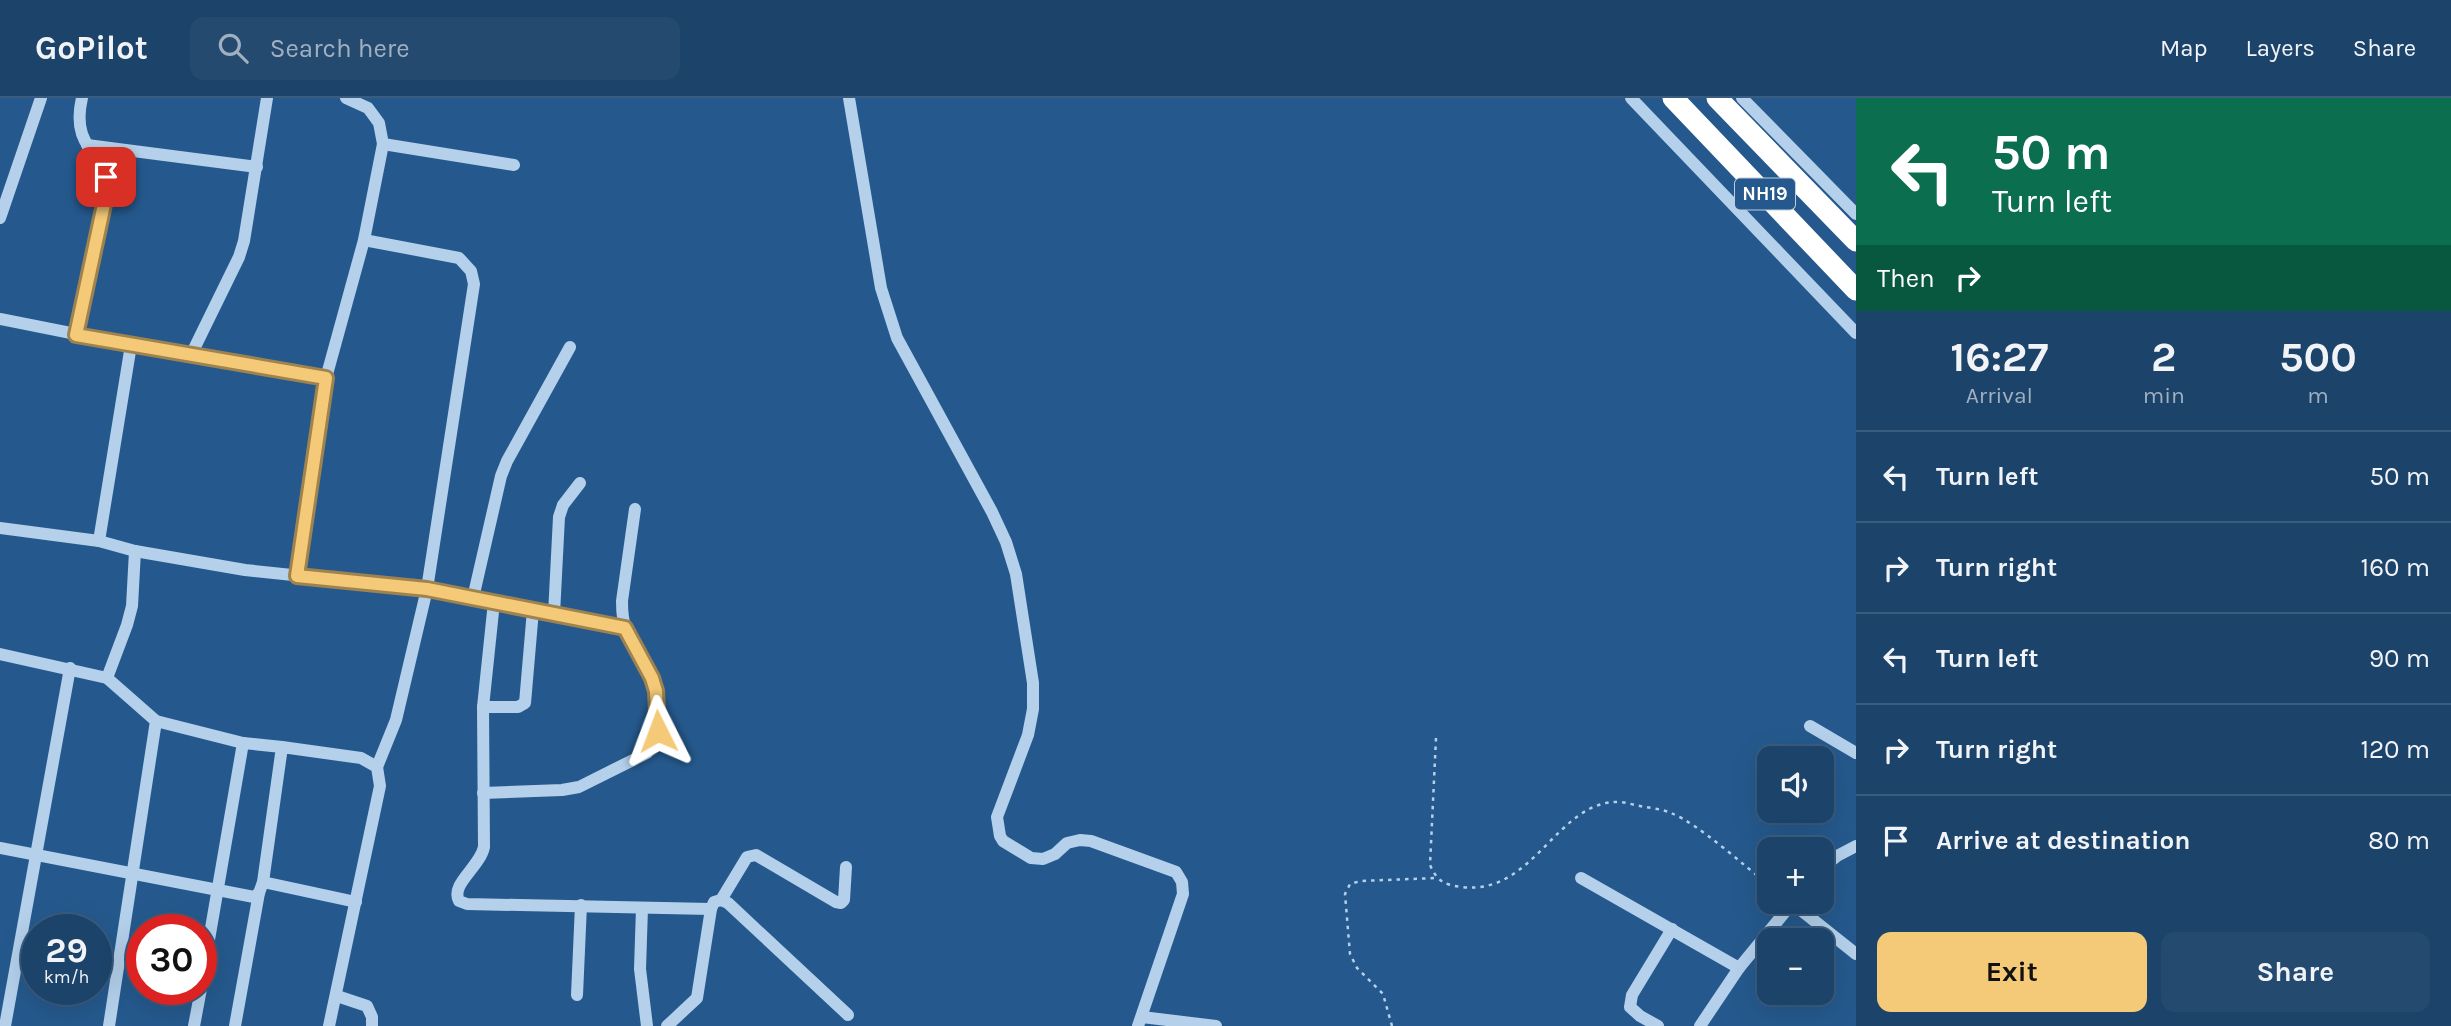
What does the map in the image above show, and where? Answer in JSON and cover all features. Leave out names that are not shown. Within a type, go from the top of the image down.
[{"type":"highway","name":"NH19","points":[[1673,98],[1856,290]]},
{"type":"highway","name":"NH19","points":[[1717,98],[1856,241]]},
{"type":"street","points":[[0,218],[41,98]]},
{"type":"street","points":[[76,335],[106,195],[106,177],[99,159],[87,145],[81,131],[79,111],[82,98]]},
{"type":"street","points":[[191,355],[239,257],[249,220],[267,98]]},
{"type":"street","points":[[297,576],[326,378],[364,240],[383,144],[379,123],[368,108],[346,98]]},
{"type":"street","points":[[849,98],[888,317],[992,512],[1006,542],[1016,574],[1033,683],[1033,709],[1028,735],[997,817],[998,830],[1003,841],[1031,858],[1043,859],[1055,854],[1067,843],[1091,841],[1176,872],[1182,882],[1183,894],[1140,1022],[1216,1026]]},
{"type":"street","points":[[1631,98],[1856,333]]},
{"type":"street","points":[[1744,99],[1856,214]]},
{"type":"street","points":[[383,144],[514,165]]},
{"type":"street","points":[[87,145],[257,167]]},
{"type":"street","points":[[329,1026],[380,786],[377,767],[396,719],[427,589],[474,285],[471,271],[459,258],[364,240]]},
{"type":"street","points":[[0,319],[131,345],[326,378]]},
{"type":"street","points":[[99,541],[131,345]]},
{"type":"street","points":[[473,598],[495,495],[504,468],[570,347]]},
{"type":"street","points":[[554,614],[559,517],[563,505],[580,483]]},
{"type":"street","points":[[483,793],[579,787],[647,753],[655,744],[658,731],[656,691],[652,678],[625,628],[622,601],[635,509]]},
{"type":"street","points":[[0,528],[99,541],[135,551],[245,570],[427,589],[625,628]]},
{"type":"street","points":[[107,678],[132,606],[135,551]]},
{"type":"street","points":[[494,603],[482,707],[484,847],[477,865],[456,888],[459,901],[467,904],[710,909]]},
{"type":"street","points":[[482,707],[518,707],[525,703],[533,610]]},
{"type":"street","points":[[0,654],[107,678],[156,721],[243,743],[361,758],[377,767]]},
{"type":"street","points":[[5,1026],[70,668]]},
{"type":"street","points":[[109,1026],[156,721]]},
{"type":"street","points":[[1810,726],[1856,753]]},
{"type":"street","points":[[214,914],[243,743]]},
{"type":"street","points":[[235,1026],[261,888],[282,747]]},
{"type":"street","points":[[1834,858],[1856,846]]},
{"type":"street","points":[[0,848],[254,897],[261,888]]},
{"type":"street","points":[[721,900],[750,855],[756,855],[841,903],[844,900],[846,867]]},
{"type":"street","points":[[1581,878],[1739,968]]},
{"type":"street","points":[[261,888],[356,902]]},
{"type":"street","points":[[667,1026],[696,998],[710,909],[714,902],[721,900],[729,903],[848,1015]]},
{"type":"street","points":[[577,995],[581,905]]},
{"type":"street","points":[[642,908],[640,969],[647,1026]]},
{"type":"street","points":[[1700,1026],[1739,968],[1783,914]]},
{"type":"street","points":[[1808,914],[1856,954]]},
{"type":"street","points":[[1658,1026],[1630,1007],[1632,995],[1672,929]]},
{"type":"street","points":[[337,996],[367,1006],[372,1017],[372,1026]]},
{"type":"street","points":[[194,1026],[198,1005]]},
{"type":"path","points":[[1436,738],[1430,865],[1436,878],[1447,885],[1467,888],[1492,885],[1521,870],[1578,816],[1600,804],[1620,802],[1671,813],[1692,825],[1757,876]]},
{"type":"path","points":[[1392,1026],[1383,994],[1357,968],[1350,954],[1345,894],[1350,884],[1361,881],[1436,878]]},
{"type":"route","points":[[106,177],[106,195],[76,335],[326,378],[297,576],[427,589],[625,628],[652,678],[656,691],[658,731]]}]
